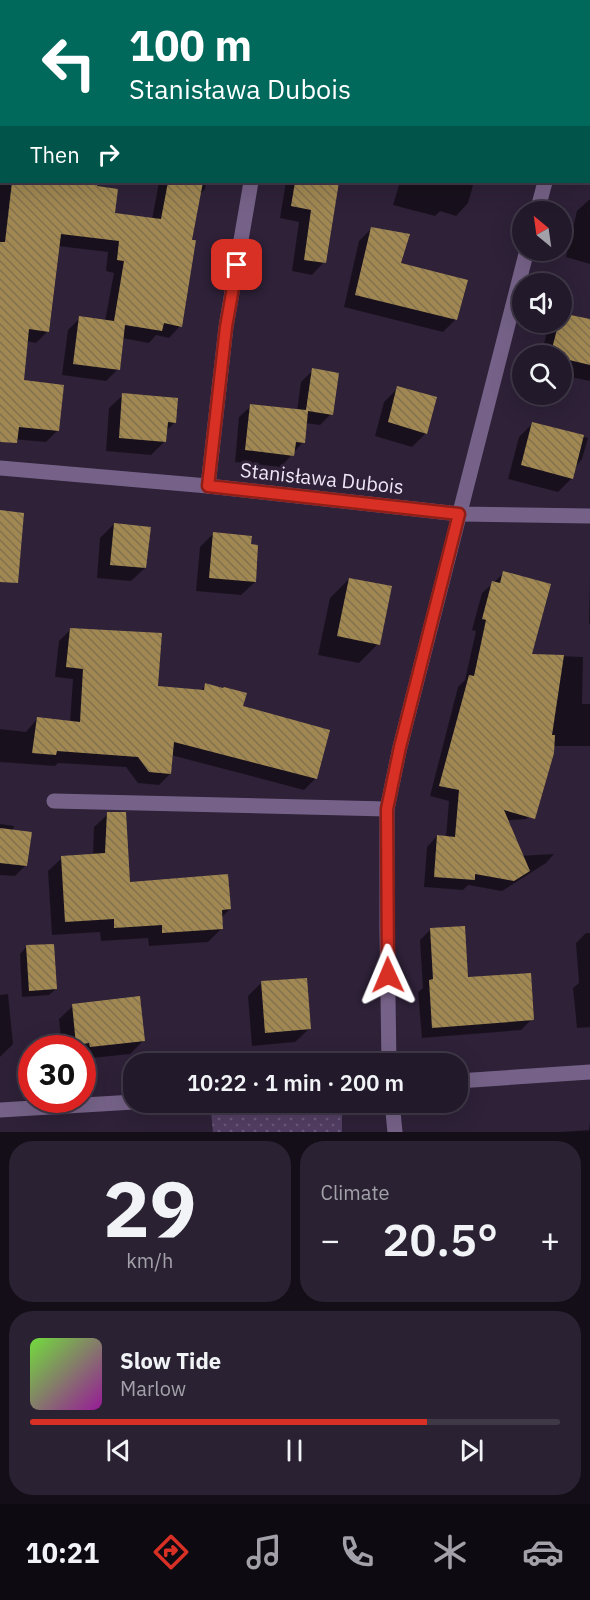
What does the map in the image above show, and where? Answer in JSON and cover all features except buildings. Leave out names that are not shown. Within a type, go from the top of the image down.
[{"type":"street","points":[[208,486],[226,327],[251,183]]},
{"type":"street","points":[[540,201],[545,183]]},
{"type":"street","points":[[389,1053],[387,809],[400,747],[524,261]]},
{"type":"street","name":"Stanisława Dubois","points":[[0,468],[208,486],[459,514],[590,516]]},
{"type":"street","points":[[54,801],[387,809]]},
{"type":"street","points":[[468,1080],[590,1072]]},
{"type":"street","points":[[0,1110],[123,1103]]},
{"type":"street","points":[[393,1113],[395,1132]]},
{"type":"shaded area","points":[[211,1113],[342,1113],[342,1132],[213,1132]]},
{"type":"route","points":[[237,265],[226,327],[208,486],[459,514],[400,747],[387,809],[388,975]]}]
